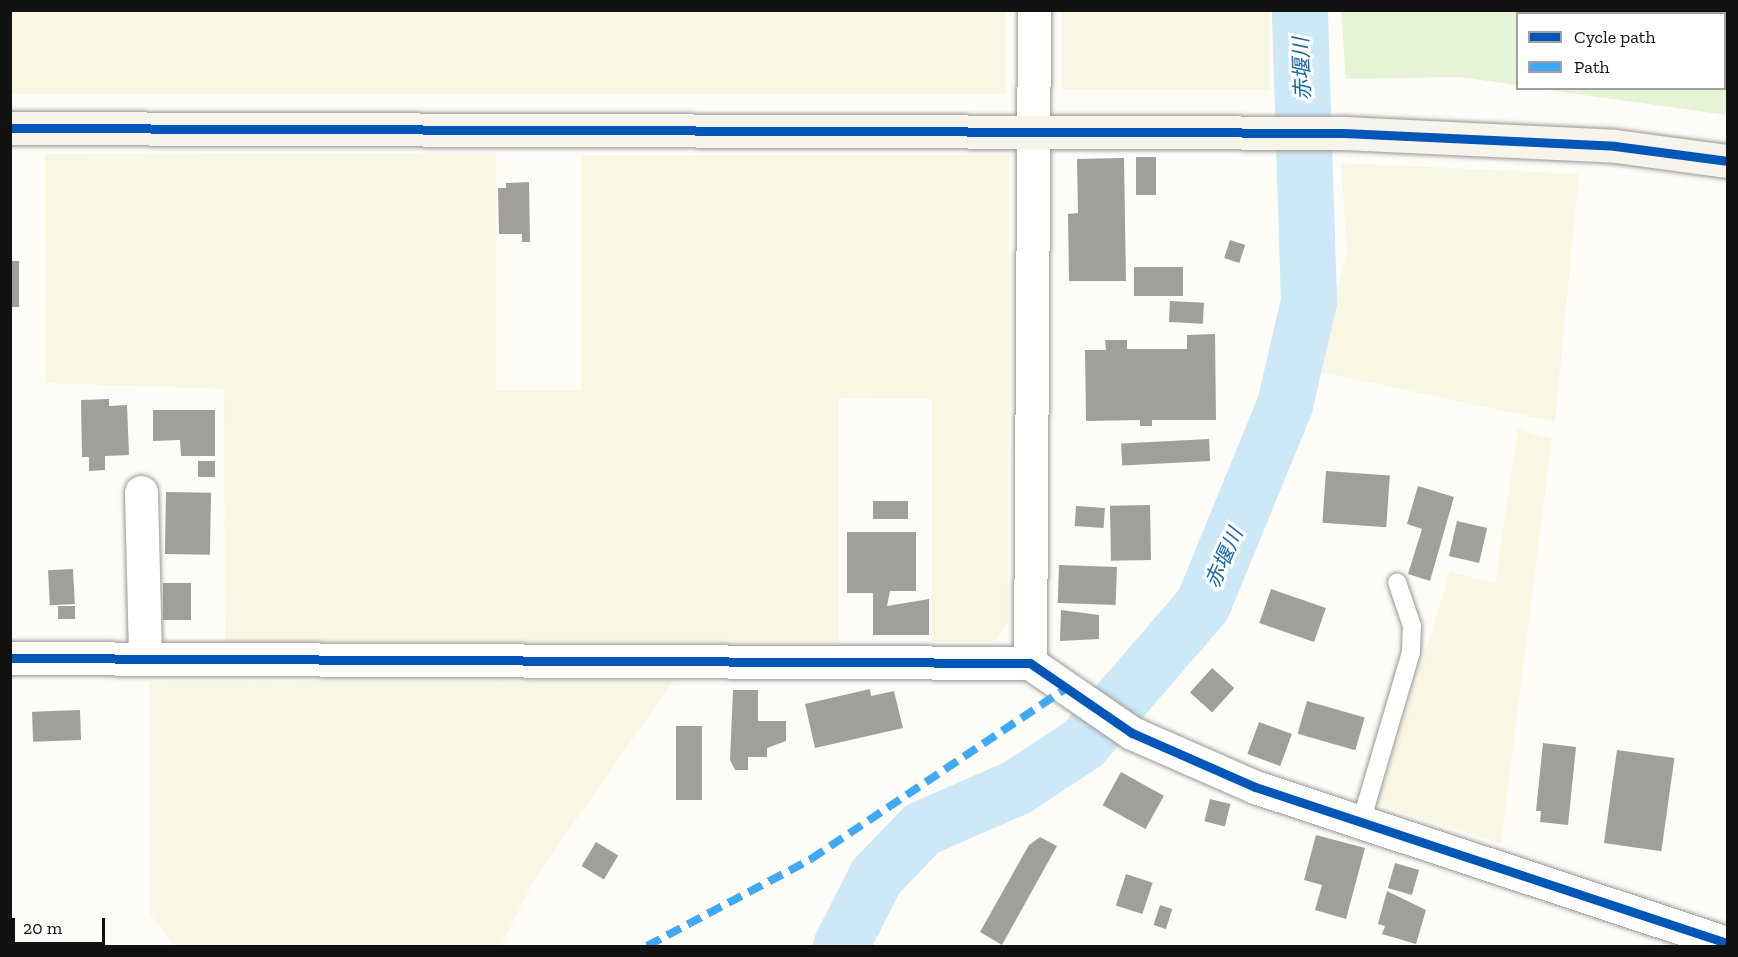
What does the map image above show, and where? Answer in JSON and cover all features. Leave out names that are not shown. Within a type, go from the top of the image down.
[{"type":"street","points":[[1030,663],[1034,10]]},
{"type":"street","points":[[10,128],[1344,133],[1615,146],[1728,161]]},
{"type":"street","points":[[141,492],[145,659]]},
{"type":"street","points":[[10,658],[1030,663],[1078,693],[1132,733],[1255,787],[1728,943]]},
{"type":"lane","points":[[1361,822],[1411,652],[1412,626],[1397,582]]},
{"type":"shaded area","points":[[10,11],[1006,11],[1006,94],[10,94]]},
{"type":"shaded area","points":[[1062,11],[1270,11],[1270,90],[1062,90]]},
{"type":"shaded area","points":[[496,153],[496,390],[581,390],[581,155],[1009,155],[1008,621],[996,641],[932,641],[932,399],[839,398],[839,643],[225,643],[224,389],[46,383],[45,154]]},
{"type":"shaded area","points":[[1341,163],[1579,174],[1555,422],[1312,370],[1347,255]]},
{"type":"shaded area","points":[[1518,429],[1552,439],[1501,844],[1377,804],[1450,572],[1495,583]]},
{"type":"shaded area","points":[[674,680],[534,880],[501,946],[174,946],[150,914],[149,682]]},
{"type":"green space","points":[[1341,11],[1727,11],[1727,115],[1547,90],[1726,90],[1726,12],[1516,12],[1516,85],[1460,77],[1346,79]]},
{"type":"building","points":[[1136,157],[1156,157],[1156,195],[1136,195]]},
{"type":"building","points":[[1124,158],[1126,281],[1069,281],[1068,214],[1078,213],[1077,159]]},
{"type":"building","points":[[529,182],[530,242],[522,242],[522,234],[499,234],[498,188],[506,188],[506,183]]},
{"type":"building","points":[[1230,240],[1245,245],[1239,263],[1224,258]]},
{"type":"building","points":[[10,261],[19,261],[19,307],[10,307]]},
{"type":"building","points":[[1134,267],[1183,267],[1183,296],[1134,296]]},
{"type":"building","points":[[1170,301],[1204,303],[1203,324],[1169,322]]},
{"type":"building","points":[[1215,334],[1216,420],[1152,420],[1152,426],[1140,426],[1140,420],[1086,421],[1085,350],[1106,350],[1105,340],[1127,340],[1127,349],[1187,349],[1187,335]]},
{"type":"building","points":[[109,399],[109,406],[127,405],[129,455],[105,456],[105,470],[89,471],[89,457],[82,457],[81,400]]},
{"type":"building","points":[[153,410],[215,410],[215,456],[181,456],[180,440],[153,441]]},
{"type":"building","points":[[1209,439],[1210,461],[1122,466],[1121,444]]},
{"type":"building","points":[[198,461],[215,461],[215,477],[198,477]]},
{"type":"building","points":[[1326,471],[1390,475],[1386,527],[1322,523]]},
{"type":"building","points":[[1418,486],[1454,497],[1430,581],[1408,574],[1422,529],[1407,524]]},
{"type":"building","points":[[166,492],[211,493],[210,555],[165,554]]},
{"type":"building","points":[[873,501],[908,501],[908,519],[873,519]]},
{"type":"building","points":[[1150,505],[1151,560],[1111,561],[1110,506]]},
{"type":"building","points":[[1076,506],[1105,508],[1104,528],[1075,526]]},
{"type":"building","points":[[1457,521],[1487,528],[1479,563],[1449,556]]},
{"type":"building","points":[[847,532],[916,532],[916,591],[890,591],[887,606],[929,599],[929,635],[873,635],[873,593],[847,593]]},
{"type":"building","points":[[1059,565],[1117,567],[1116,605],[1058,603]]},
{"type":"building","points":[[73,569],[75,604],[50,605],[48,570]]},
{"type":"building","points":[[163,583],[191,583],[191,620],[163,620]]},
{"type":"building","points":[[1271,589],[1326,608],[1314,642],[1259,623]]},
{"type":"building","points":[[58,606],[75,606],[75,619],[58,619]]},
{"type":"building","points":[[1061,610],[1099,615],[1099,639],[1060,641]]},
{"type":"building","points":[[1212,668],[1234,688],[1212,713],[1190,693]]},
{"type":"building","points":[[870,689],[871,696],[894,691],[903,728],[815,748],[805,704]]},
{"type":"building","points":[[733,690],[758,690],[758,721],[786,721],[786,741],[767,748],[767,757],[748,757],[748,770],[735,770],[730,760]]},
{"type":"building","points":[[1307,701],[1365,718],[1355,750],[1298,734]]},
{"type":"building","points":[[80,710],[81,740],[33,742],[32,712]]},
{"type":"building","points":[[1259,722],[1292,734],[1280,766],[1247,754]]},
{"type":"building","points":[[676,726],[702,726],[702,800],[676,800]]},
{"type":"building","points":[[1543,743],[1576,747],[1568,825],[1540,822],[1541,811],[1536,811]]},
{"type":"building","points":[[1617,750],[1674,758],[1661,851],[1604,843]]},
{"type":"building","points":[[1121,772],[1164,796],[1145,829],[1103,805]]},
{"type":"building","points":[[1210,799],[1230,804],[1225,826],[1204,821]]},
{"type":"building","points":[[1316,835],[1365,848],[1346,919],[1315,910],[1322,885],[1304,880]]},
{"type":"building","points":[[1040,837],[1057,846],[1002,945],[980,932],[1029,845]]},
{"type":"building","points":[[596,842],[618,855],[604,879],[582,866]]},
{"type":"building","points":[[1395,863],[1419,870],[1412,895],[1388,888]]},
{"type":"building","points":[[1126,874],[1153,883],[1142,914],[1116,905]]},
{"type":"building","points":[[1387,891],[1426,910],[1416,944],[1382,934],[1385,926],[1378,924]]},
{"type":"building","points":[[1160,905],[1172,909],[1166,929],[1154,925]]},
{"type":"waterway","name":"赤堰川","points":[[841,946],[876,877],[922,829],[1016,788],[1083,744],[1203,605],[1285,405],[1309,302],[1300,10]]},
{"type":"marked path","points":[[647,946],[811,859],[1068,687]]},
{"type":"cycle path","points":[[10,128],[1344,133],[1615,146],[1728,161]]},
{"type":"cycle path","points":[[10,658],[1030,663],[1132,733],[1255,787],[1728,943]]}]
